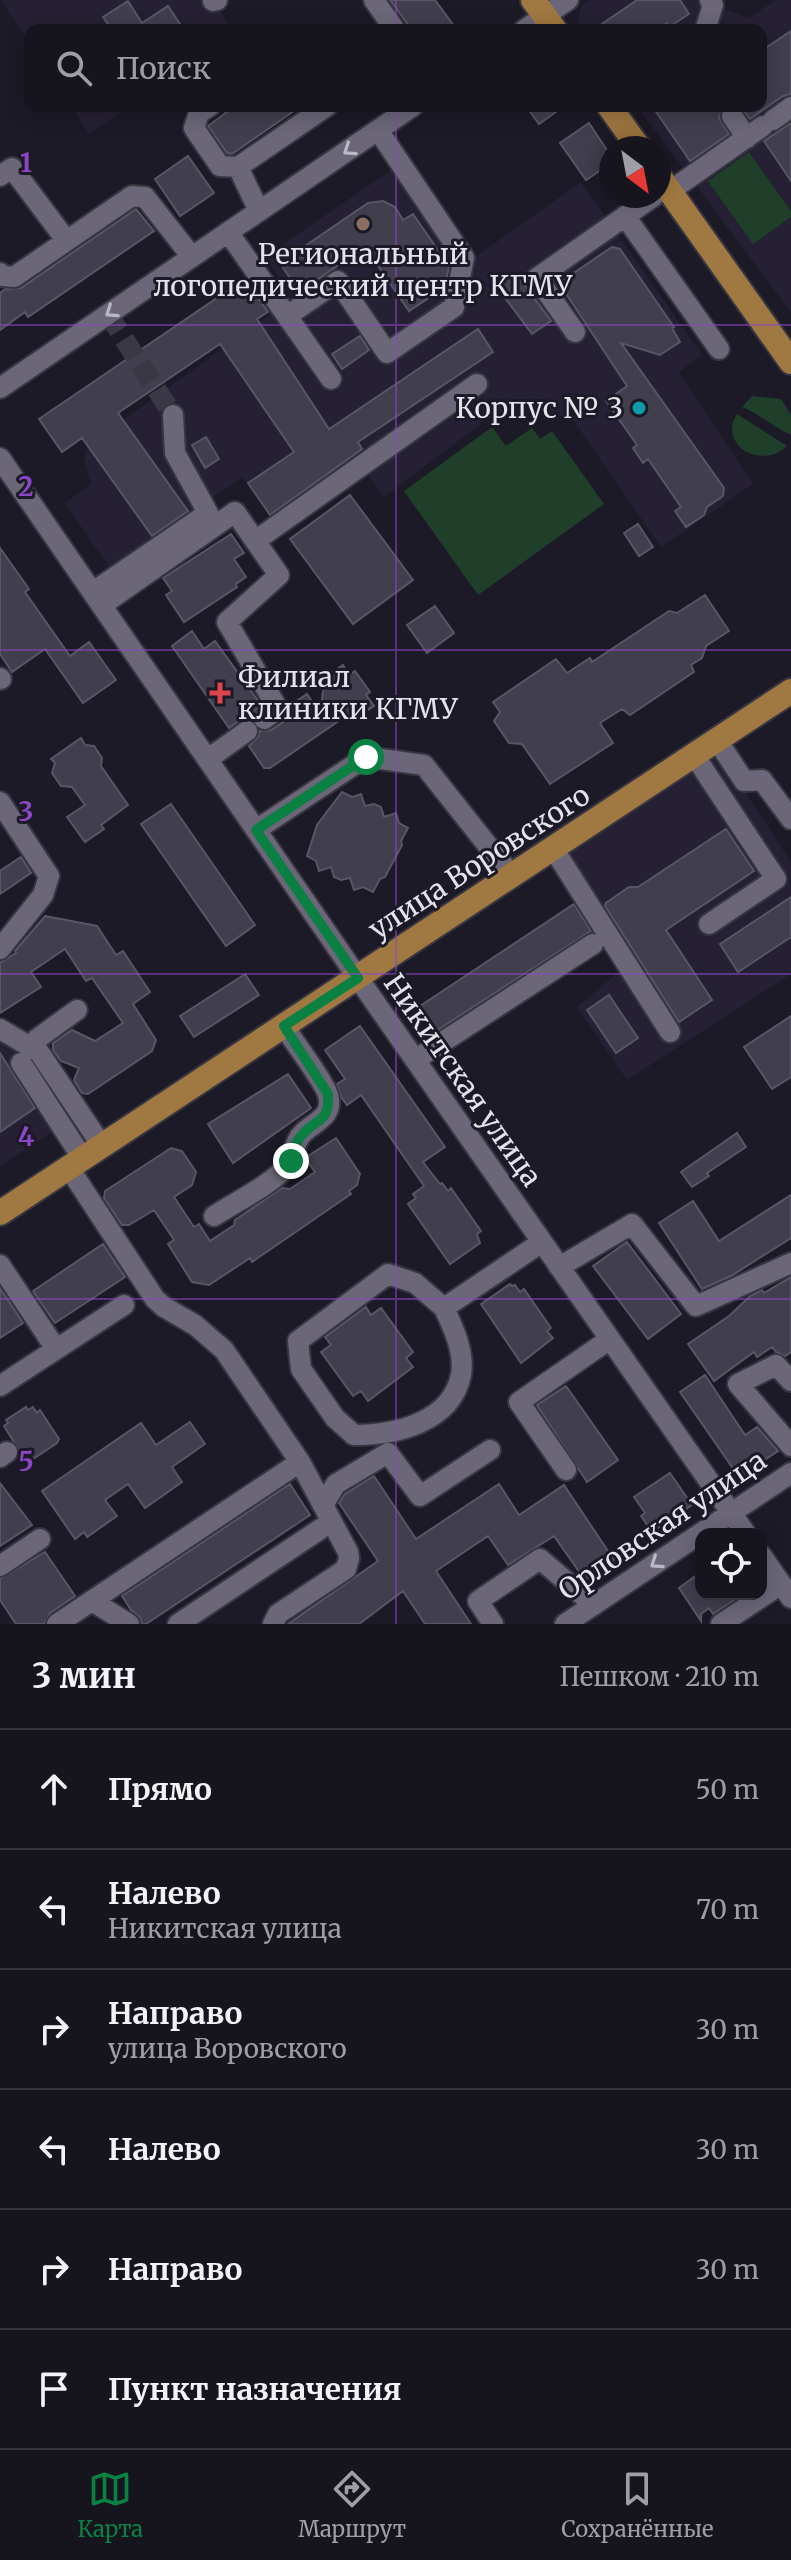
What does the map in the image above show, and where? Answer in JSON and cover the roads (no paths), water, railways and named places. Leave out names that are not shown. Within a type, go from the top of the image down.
[{"type":"main road","points":[[613,112],[630,136]]},
{"type":"main road","points":[[671,201],[791,362]]},
{"type":"main road","name":"улица Воровского","points":[[0,1213],[791,691]]},
{"type":"street","points":[[374,0],[391,24]]},
{"type":"street","points":[[545,15],[568,0]]},
{"type":"street","points":[[707,24],[713,5],[710,0]]},
{"type":"street","points":[[671,183],[791,107]]},
{"type":"street","points":[[201,112],[194,128],[220,166],[238,167],[318,112]]},
{"type":"street","points":[[0,388],[404,112]]},
{"type":"street","points":[[732,116],[761,128]]},
{"type":"street","points":[[287,316],[338,281],[387,353],[454,307],[464,258],[378,130]]},
{"type":"street","points":[[238,167],[259,211]]},
{"type":"street","points":[[0,176],[12,168],[66,240]]},
{"type":"street","points":[[0,273],[14,277],[132,196],[145,197],[192,257]]},
{"type":"street","points":[[575,332],[537,278],[636,208]]},
{"type":"street","points":[[625,216],[719,349]]},
{"type":"street","points":[[228,232],[331,379]]},
{"type":"street","points":[[255,541],[477,384]]},
{"type":"street","points":[[97,598],[208,513],[175,453],[173,415]]},
{"type":"street","name":"Никитская улица","points":[[0,458],[742,1528]]},
{"type":"street","points":[[97,598],[235,512],[279,575],[227,622],[278,709],[208,759]]},
{"type":"street","points":[[717,740],[744,781],[762,780],[791,819]]},
{"type":"street","points":[[694,755],[725,811],[776,879],[709,924]]},
{"type":"street","points":[[256,830],[366,757],[424,765],[512,876]]},
{"type":"street","points":[[0,802],[49,876],[43,895],[0,949]]},
{"type":"street","points":[[560,859],[670,1032]]},
{"type":"street","points":[[415,1060],[593,944]]},
{"type":"street","points":[[28,1056],[37,1039],[77,1010]]},
{"type":"street","points":[[214,1216],[281,1172],[291,1161],[299,1138],[324,1119],[328,1111],[328,1094],[284,1026]]},
{"type":"street","points":[[0,1029],[28,1056],[85,1158],[155,1299],[195,1325],[224,1350],[300,1462],[348,1552],[346,1569],[278,1614],[273,1624]]},
{"type":"street","points":[[559,1267],[632,1224],[696,1306],[791,1263]]},
{"type":"street","points":[[444,1308],[542,1242]]},
{"type":"street","points":[[0,1265],[56,1349]]},
{"type":"street","points":[[388,1274],[415,1283],[444,1308],[457,1337],[461,1374],[449,1402],[413,1428],[382,1435],[354,1435],[335,1418],[301,1369],[298,1341],[388,1274]]},
{"type":"street","points":[[0,1386],[124,1305]]},
{"type":"street","points":[[566,1470],[519,1402],[610,1339]]},
{"type":"street","points":[[791,1381],[776,1365],[738,1384],[791,1446]]},
{"type":"street","points":[[178,1624],[327,1514],[336,1484],[388,1453],[420,1496],[490,1450]]},
{"type":"street","points":[[57,1624],[300,1462]]},
{"type":"street","name":"Орловская улица","points":[[565,1624],[791,1473]]},
{"type":"street","points":[[0,1566],[40,1539]]},
{"type":"street","points":[[493,1624],[478,1601],[540,1559],[594,1605]]},
{"type":"street","points":[[721,1624],[788,1592],[767,1563]]},
{"type":"street","points":[[92,1601],[129,1624]]},
{"type":"tunnel","points":[[108,314],[173,415]]},
{"type":"place","name":"Региональный логопедический центр КГМУ","points":[[363,224]]},
{"type":"place","name":"Корпус № 3","points":[[639,408]]},
{"type":"place","name":"Филиал клиники КГМУ","points":[[220,693]]}]
